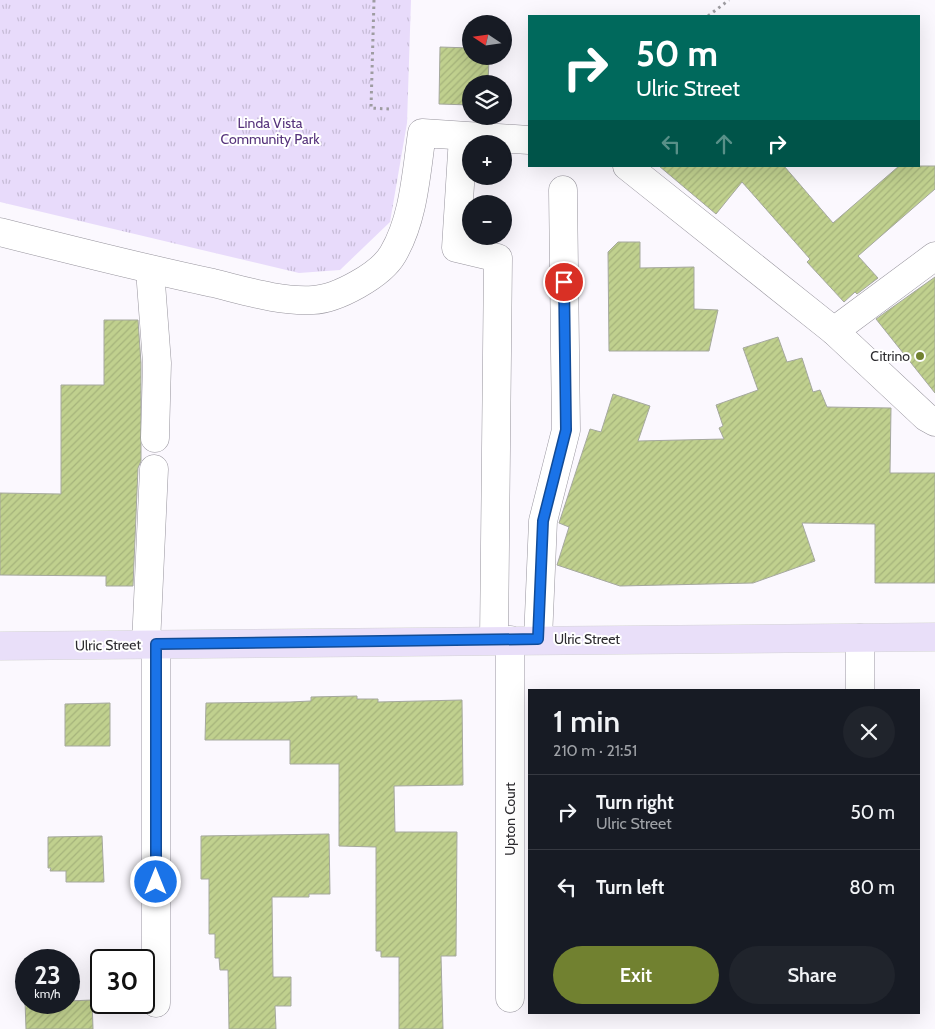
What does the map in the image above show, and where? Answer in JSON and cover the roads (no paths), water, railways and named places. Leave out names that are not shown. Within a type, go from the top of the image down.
[{"type":"main road","name":"Ulric Street","points":[[0,646],[538,639],[935,637]]},
{"type":"street","points":[[0,232],[150,270],[287,300],[316,300],[344,292],[366,279],[392,255],[410,214],[422,133],[462,137]]},
{"type":"street","points":[[512,139],[528,140]]},
{"type":"street","name":"Upton Court","points":[[462,153],[456,248],[498,258],[502,640],[510,998]]},
{"type":"street","points":[[628,167],[834,331],[926,417],[935,422]]},
{"type":"street","points":[[538,639],[543,521],[566,430],[563,190]]},
{"type":"street","points":[[834,331],[935,256]]},
{"type":"street","points":[[150,270],[157,363],[155,438]]},
{"type":"street","points":[[154,469],[151,644],[156,1002]]},
{"type":"street","points":[[860,638],[860,689]]},
{"type":"place","name":"Citrino","points":[[920,356]]},
{"type":"park label","name":"Linda Vista Community Park","points":[[270,132]]}]
